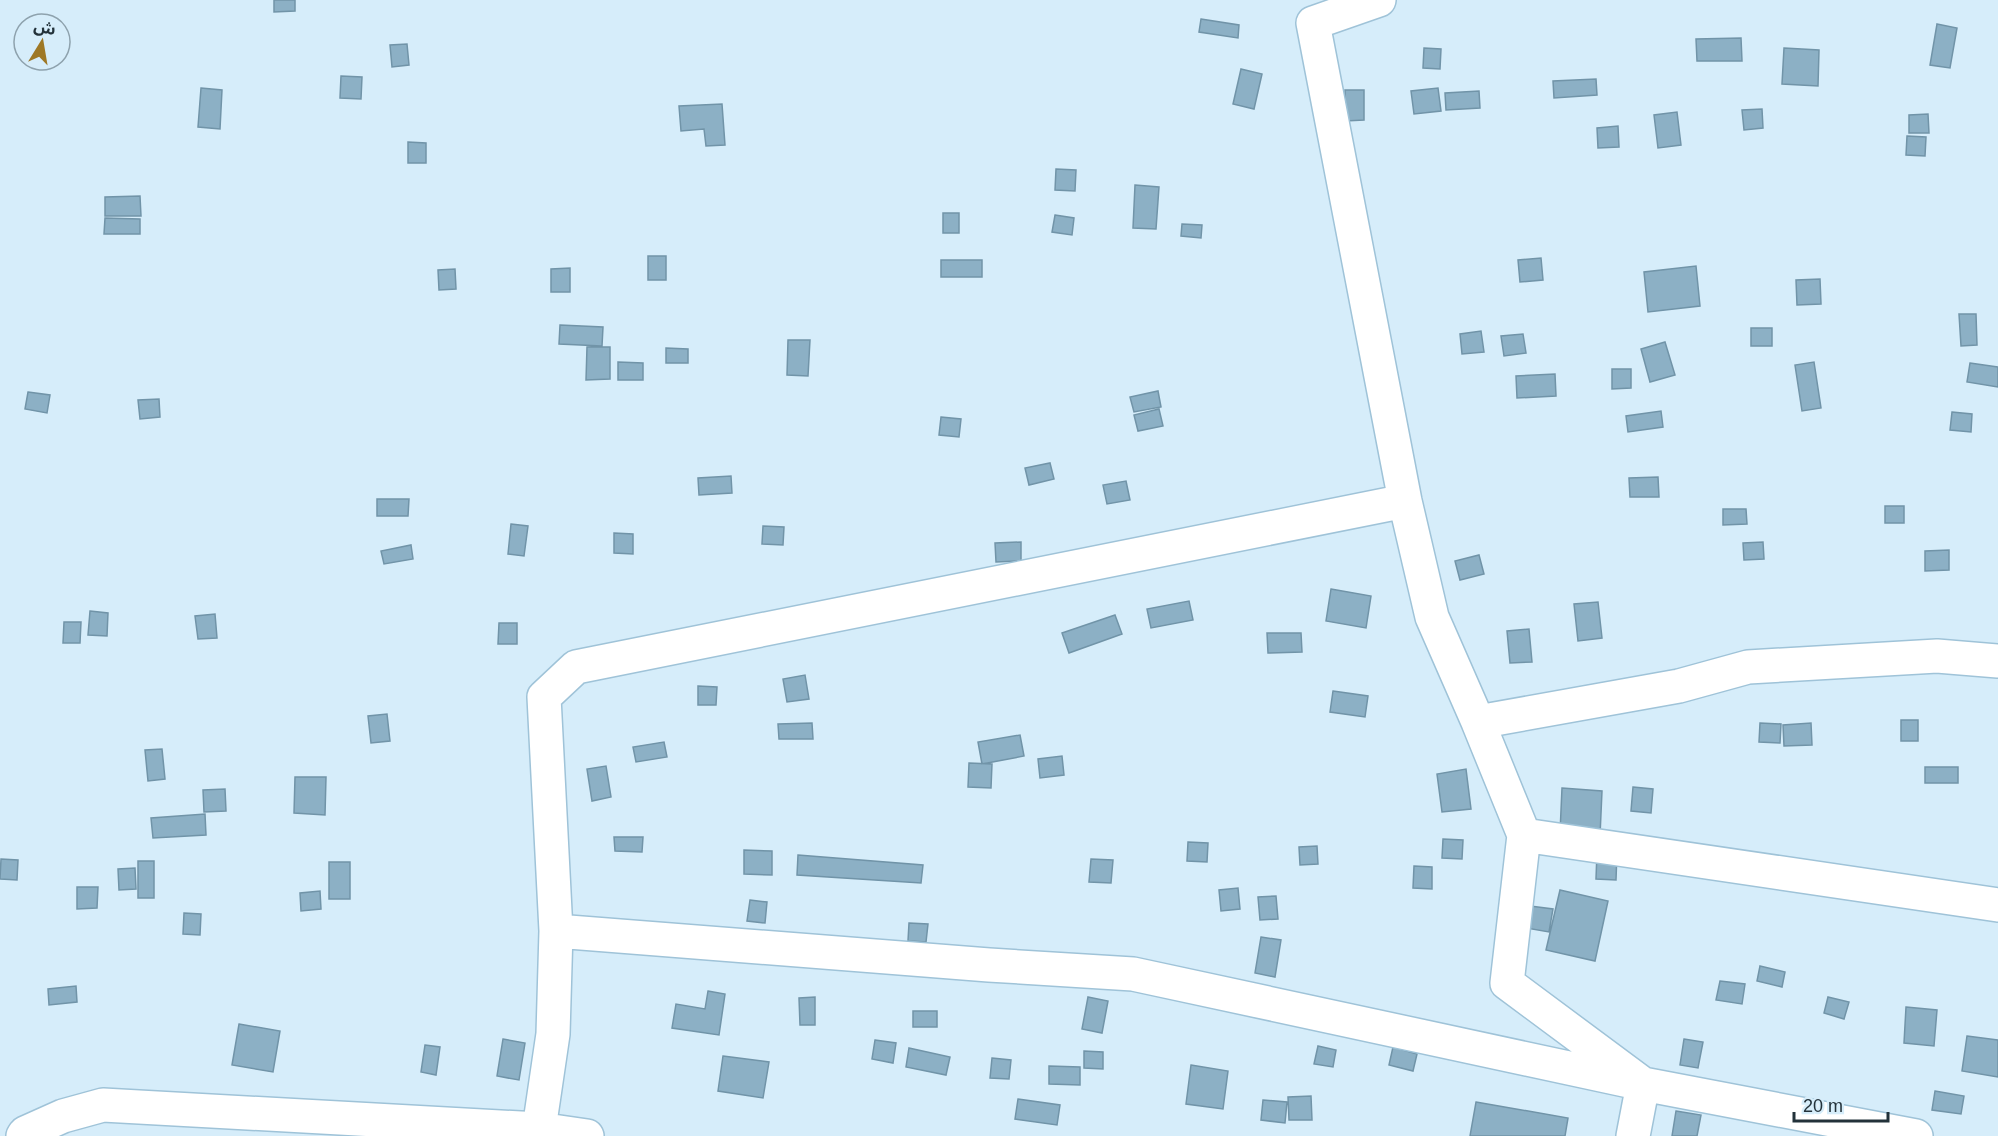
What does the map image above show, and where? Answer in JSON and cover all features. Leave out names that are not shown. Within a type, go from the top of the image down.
[{"type":"street","points":[[1379,0],[1313,23],[1405,501],[1432,617],[1524,835],[1507,983],[1643,1083]]},
{"type":"street","points":[[538,1132],[553,1034],[556,931],[544,697],[576,667],[1405,501]]},
{"type":"street","points":[[1478,722],[1679,686],[1748,667],[1937,656],[1998,661]]},
{"type":"street","points":[[1524,835],[1998,904]]},
{"type":"street","points":[[556,931],[1132,974],[1643,1083],[1916,1136]]},
{"type":"street","points":[[1633,1136],[1643,1083]]},
{"type":"street","points":[[23,1136],[63,1116],[103,1105],[587,1136]]},
{"type":"building","points":[[274,0],[295,0],[295,11],[274,12]]},
{"type":"building","points":[[1201,19],[1239,25],[1238,38],[1199,32]]},
{"type":"building","points":[[1937,24],[1957,28],[1950,68],[1930,65]]},
{"type":"building","points":[[1741,38],[1742,61],[1697,61],[1696,39]]},
{"type":"building","points":[[407,44],[409,65],[392,67],[390,45]]},
{"type":"building","points":[[1424,48],[1441,49],[1440,69],[1423,68]]},
{"type":"building","points":[[1784,48],[1819,50],[1818,86],[1782,84]]},
{"type":"building","points":[[1241,69],[1262,74],[1254,109],[1233,104]]},
{"type":"building","points":[[341,76],[362,77],[361,99],[340,98]]},
{"type":"building","points":[[1596,79],[1597,95],[1554,98],[1553,81]]},
{"type":"building","points":[[201,88],[222,90],[220,129],[198,127]]},
{"type":"building","points":[[1438,88],[1441,111],[1414,114],[1411,91]]},
{"type":"building","points":[[1345,90],[1364,90],[1364,120],[1345,121]]},
{"type":"building","points":[[1479,91],[1480,108],[1446,110],[1445,93]]},
{"type":"building","points":[[722,104],[725,145],[706,146],[704,129],[681,131],[679,106]]},
{"type":"building","points":[[1762,109],[1763,128],[1744,130],[1742,110]]},
{"type":"building","points":[[1677,112],[1681,145],[1658,148],[1654,115]]},
{"type":"building","points":[[1928,114],[1929,133],[1909,133],[1909,115]]},
{"type":"building","points":[[1618,126],[1619,147],[1598,148],[1597,128]]},
{"type":"building","points":[[1907,136],[1926,137],[1925,156],[1906,155]]},
{"type":"building","points":[[408,142],[426,143],[426,163],[408,163]]},
{"type":"building","points":[[1056,169],[1076,170],[1075,191],[1055,190]]},
{"type":"building","points":[[1135,185],[1159,187],[1156,229],[1133,228]]},
{"type":"building","points":[[140,196],[141,216],[105,216],[105,197]]},
{"type":"building","points":[[943,213],[959,213],[959,233],[943,233]]},
{"type":"building","points":[[1055,215],[1074,218],[1072,235],[1052,232]]},
{"type":"building","points":[[105,218],[140,219],[140,234],[104,234]]},
{"type":"building","points":[[1182,224],[1202,225],[1201,238],[1181,236]]},
{"type":"building","points":[[648,256],[666,256],[666,280],[648,280]]},
{"type":"building","points":[[1541,258],[1543,280],[1520,282],[1518,260]]},
{"type":"building","points":[[941,260],[982,260],[982,277],[941,277]]},
{"type":"building","points":[[1696,266],[1700,306],[1648,312],[1644,272]]},
{"type":"building","points":[[570,268],[570,292],[551,292],[551,269]]},
{"type":"building","points":[[455,269],[456,289],[439,290],[438,270]]},
{"type":"building","points":[[1820,279],[1821,304],[1797,305],[1796,280]]},
{"type":"building","points":[[1959,314],[1976,314],[1977,345],[1961,346]]},
{"type":"building","points":[[560,325],[603,327],[602,346],[559,344]]},
{"type":"building","points":[[1751,328],[1772,328],[1772,346],[1751,346]]},
{"type":"building","points":[[1481,331],[1484,352],[1462,354],[1460,334]]},
{"type":"building","points":[[1523,334],[1526,353],[1504,356],[1501,336]]},
{"type":"building","points":[[788,340],[810,340],[808,376],[787,375]]},
{"type":"building","points":[[1665,342],[1675,375],[1650,382],[1641,349]]},
{"type":"building","points":[[587,347],[610,347],[610,379],[586,380]]},
{"type":"building","points":[[666,348],[688,349],[688,363],[666,363]]},
{"type":"building","points":[[618,362],[643,363],[643,380],[618,380]]},
{"type":"building","points":[[1814,362],[1821,408],[1802,411],[1795,365]]},
{"type":"building","points":[[1970,363],[1998,367],[1998,387],[1967,382]]},
{"type":"building","points":[[1612,369],[1631,369],[1631,388],[1612,389]]},
{"type":"building","points":[[1555,374],[1556,396],[1517,398],[1516,376]]},
{"type":"building","points":[[1158,391],[1161,407],[1134,412],[1130,397]]},
{"type":"building","points":[[28,392],[50,395],[47,413],[25,409]]},
{"type":"building","points":[[159,399],[160,417],[140,419],[138,400]]},
{"type":"building","points":[[1159,409],[1163,426],[1138,431],[1134,415]]},
{"type":"building","points":[[1661,411],[1663,427],[1628,432],[1626,416]]},
{"type":"building","points":[[1952,412],[1972,414],[1971,432],[1950,430]]},
{"type":"building","points":[[941,417],[961,419],[959,437],[939,435]]},
{"type":"building","points":[[1050,463],[1054,479],[1029,485],[1025,468]]},
{"type":"building","points":[[731,476],[732,493],[699,495],[698,478]]},
{"type":"building","points":[[1658,477],[1659,497],[1630,497],[1629,478]]},
{"type":"building","points":[[1126,481],[1130,500],[1107,504],[1103,485]]},
{"type":"building","points":[[377,499],[409,499],[408,516],[377,516]]},
{"type":"building","points":[[1885,506],[1904,506],[1904,523],[1885,523]]},
{"type":"building","points":[[1723,509],[1746,509],[1747,524],[1723,525]]},
{"type":"building","points":[[511,524],[528,526],[524,556],[508,554]]},
{"type":"building","points":[[763,526],[784,527],[783,545],[762,544]]},
{"type":"building","points":[[614,533],[633,534],[633,554],[614,553]]},
{"type":"building","points":[[1021,542],[1021,561],[996,562],[995,543]]},
{"type":"building","points":[[1763,542],[1764,559],[1744,560],[1743,543]]},
{"type":"building","points":[[411,545],[413,559],[384,564],[381,551]]},
{"type":"building","points":[[1949,550],[1949,570],[1925,571],[1925,551]]},
{"type":"building","points":[[1479,555],[1484,574],[1460,580],[1455,561]]},
{"type":"building","points":[[1331,589],[1371,596],[1366,628],[1326,621]]},
{"type":"building","points":[[1189,601],[1193,620],[1151,628],[1147,609]]},
{"type":"building","points":[[1598,602],[1602,638],[1578,641],[1574,604]]},
{"type":"building","points":[[90,611],[108,613],[107,636],[88,635]]},
{"type":"building","points":[[215,614],[217,638],[198,639],[195,616]]},
{"type":"building","points":[[1115,615],[1122,634],[1069,653],[1062,633]]},
{"type":"building","points":[[64,622],[81,622],[80,643],[63,643]]},
{"type":"building","points":[[499,623],[517,623],[517,644],[498,644]]},
{"type":"building","points":[[1529,629],[1532,662],[1510,663],[1507,631]]},
{"type":"building","points":[[1267,633],[1301,633],[1302,652],[1268,653]]},
{"type":"building","points":[[805,675],[809,699],[787,702],[783,679]]},
{"type":"building","points":[[698,686],[717,687],[716,705],[698,705]]},
{"type":"building","points":[[1333,691],[1368,696],[1365,717],[1330,712]]},
{"type":"building","points":[[387,714],[390,741],[371,743],[368,716]]},
{"type":"building","points":[[1901,720],[1918,720],[1918,741],[1901,741]]},
{"type":"building","points":[[812,723],[813,739],[779,739],[778,724]]},
{"type":"building","points":[[1760,723],[1781,724],[1780,743],[1759,742]]},
{"type":"building","points":[[1811,723],[1812,745],[1784,746],[1783,725]]},
{"type":"building","points":[[1020,735],[1024,756],[982,764],[978,742]]},
{"type":"building","points":[[664,742],[667,757],[636,762],[633,747]]},
{"type":"building","points":[[162,749],[165,779],[148,781],[145,750]]},
{"type":"building","points":[[1062,756],[1064,775],[1040,778],[1038,759]]},
{"type":"building","points":[[969,763],[992,764],[991,788],[968,787]]},
{"type":"building","points":[[606,766],[611,797],[592,801],[587,769]]},
{"type":"building","points":[[1925,767],[1958,767],[1958,783],[1925,783]]},
{"type":"building","points":[[1466,769],[1471,809],[1442,812],[1437,774]]},
{"type":"building","points":[[295,777],[326,777],[325,815],[294,813]]},
{"type":"building","points":[[1633,787],[1653,789],[1651,813],[1631,811]]},
{"type":"building","points":[[1562,788],[1602,791],[1600,836],[1560,833]]},
{"type":"building","points":[[225,789],[226,811],[204,812],[203,790]]},
{"type":"building","points":[[205,814],[206,835],[153,838],[151,818]]},
{"type":"building","points":[[614,837],[643,837],[642,852],[615,851]]},
{"type":"building","points":[[1443,839],[1463,840],[1462,859],[1442,858]]},
{"type":"building","points":[[1188,842],[1208,843],[1207,862],[1187,861]]},
{"type":"building","points":[[1317,846],[1318,864],[1300,865],[1299,847]]},
{"type":"building","points":[[744,850],[772,851],[772,875],[744,874]]},
{"type":"building","points":[[1597,852],[1617,852],[1616,880],[1596,879]]},
{"type":"building","points":[[798,855],[923,865],[921,883],[797,875]]},
{"type":"building","points":[[1,859],[18,860],[17,880],[0,879]]},
{"type":"building","points":[[1091,859],[1113,860],[1111,883],[1089,882]]},
{"type":"building","points":[[138,861],[154,861],[154,898],[138,898]]},
{"type":"building","points":[[329,862],[350,862],[350,899],[329,899]]},
{"type":"building","points":[[1414,866],[1432,867],[1432,889],[1413,888]]},
{"type":"building","points":[[135,868],[136,889],[119,890],[118,869]]},
{"type":"building","points":[[77,887],[98,887],[97,908],[77,909]]},
{"type":"building","points":[[1238,888],[1240,909],[1221,911],[1219,890]]},
{"type":"building","points":[[1560,890],[1608,901],[1595,961],[1546,950]]},
{"type":"building","points":[[320,891],[321,909],[301,911],[300,893]]},
{"type":"building","points":[[1276,896],[1278,919],[1260,920],[1258,897]]},
{"type":"building","points":[[750,900],[767,902],[765,923],[747,921]]},
{"type":"building","points":[[1530,906],[1553,909],[1549,932],[1526,928]]},
{"type":"building","points":[[184,913],[201,914],[200,935],[183,934]]},
{"type":"building","points":[[909,923],[928,924],[926,942],[908,941]]},
{"type":"building","points":[[1261,937],[1281,940],[1275,977],[1255,973]]},
{"type":"building","points":[[1760,966],[1785,972],[1782,987],[1757,981]]},
{"type":"building","points":[[1720,981],[1745,984],[1742,1004],[1716,1000]]},
{"type":"building","points":[[76,986],[77,1002],[49,1005],[48,989]]},
{"type":"building","points":[[708,991],[725,994],[719,1035],[672,1028],[676,1004],[705,1009]]},
{"type":"building","points":[[815,997],[815,1025],[800,1025],[799,998]]},
{"type":"building","points":[[1088,997],[1108,1001],[1102,1033],[1082,1029]]},
{"type":"building","points":[[1828,997],[1849,1002],[1844,1019],[1824,1013]]},
{"type":"building","points":[[1906,1007],[1937,1010],[1934,1046],[1904,1043]]},
{"type":"building","points":[[913,1011],[937,1011],[937,1027],[913,1027]]},
{"type":"building","points":[[239,1024],[280,1031],[273,1072],[232,1065]]},
{"type":"building","points":[[1967,1036],[1998,1040],[1998,1077],[1962,1071]]},
{"type":"building","points":[[503,1039],[525,1043],[519,1080],[497,1076]]},
{"type":"building","points":[[1684,1039],[1703,1042],[1698,1068],[1680,1065]]},
{"type":"building","points":[[875,1040],[896,1043],[893,1063],[872,1059]]},
{"type":"building","points":[[425,1045],[440,1047],[436,1075],[421,1072]]},
{"type":"building","points":[[1318,1046],[1336,1050],[1333,1067],[1314,1064]]},
{"type":"building","points":[[1393,1047],[1417,1054],[1413,1071],[1389,1065]]},
{"type":"building","points":[[909,1048],[950,1057],[946,1075],[906,1067]]},
{"type":"building","points":[[1084,1051],[1103,1052],[1103,1069],[1084,1068]]},
{"type":"building","points":[[723,1056],[769,1062],[763,1098],[718,1091]]},
{"type":"building","points":[[992,1058],[1011,1060],[1009,1079],[990,1078]]},
{"type":"building","points":[[1191,1065],[1228,1071],[1223,1109],[1186,1104]]},
{"type":"building","points":[[1049,1066],[1080,1067],[1080,1085],[1049,1084]]},
{"type":"building","points":[[1935,1091],[1964,1096],[1961,1114],[1932,1110]]},
{"type":"building","points":[[1311,1096],[1312,1120],[1289,1120],[1288,1097]]},
{"type":"building","points":[[1018,1099],[1060,1105],[1057,1125],[1015,1119]]},
{"type":"building","points":[[1263,1100],[1287,1102],[1285,1123],[1261,1120]]},
{"type":"building","points":[[1476,1102],[1568,1118],[1565,1136],[1470,1136]]},
{"type":"building","points":[[1676,1111],[1701,1115],[1697,1136],[1672,1136]]}]
